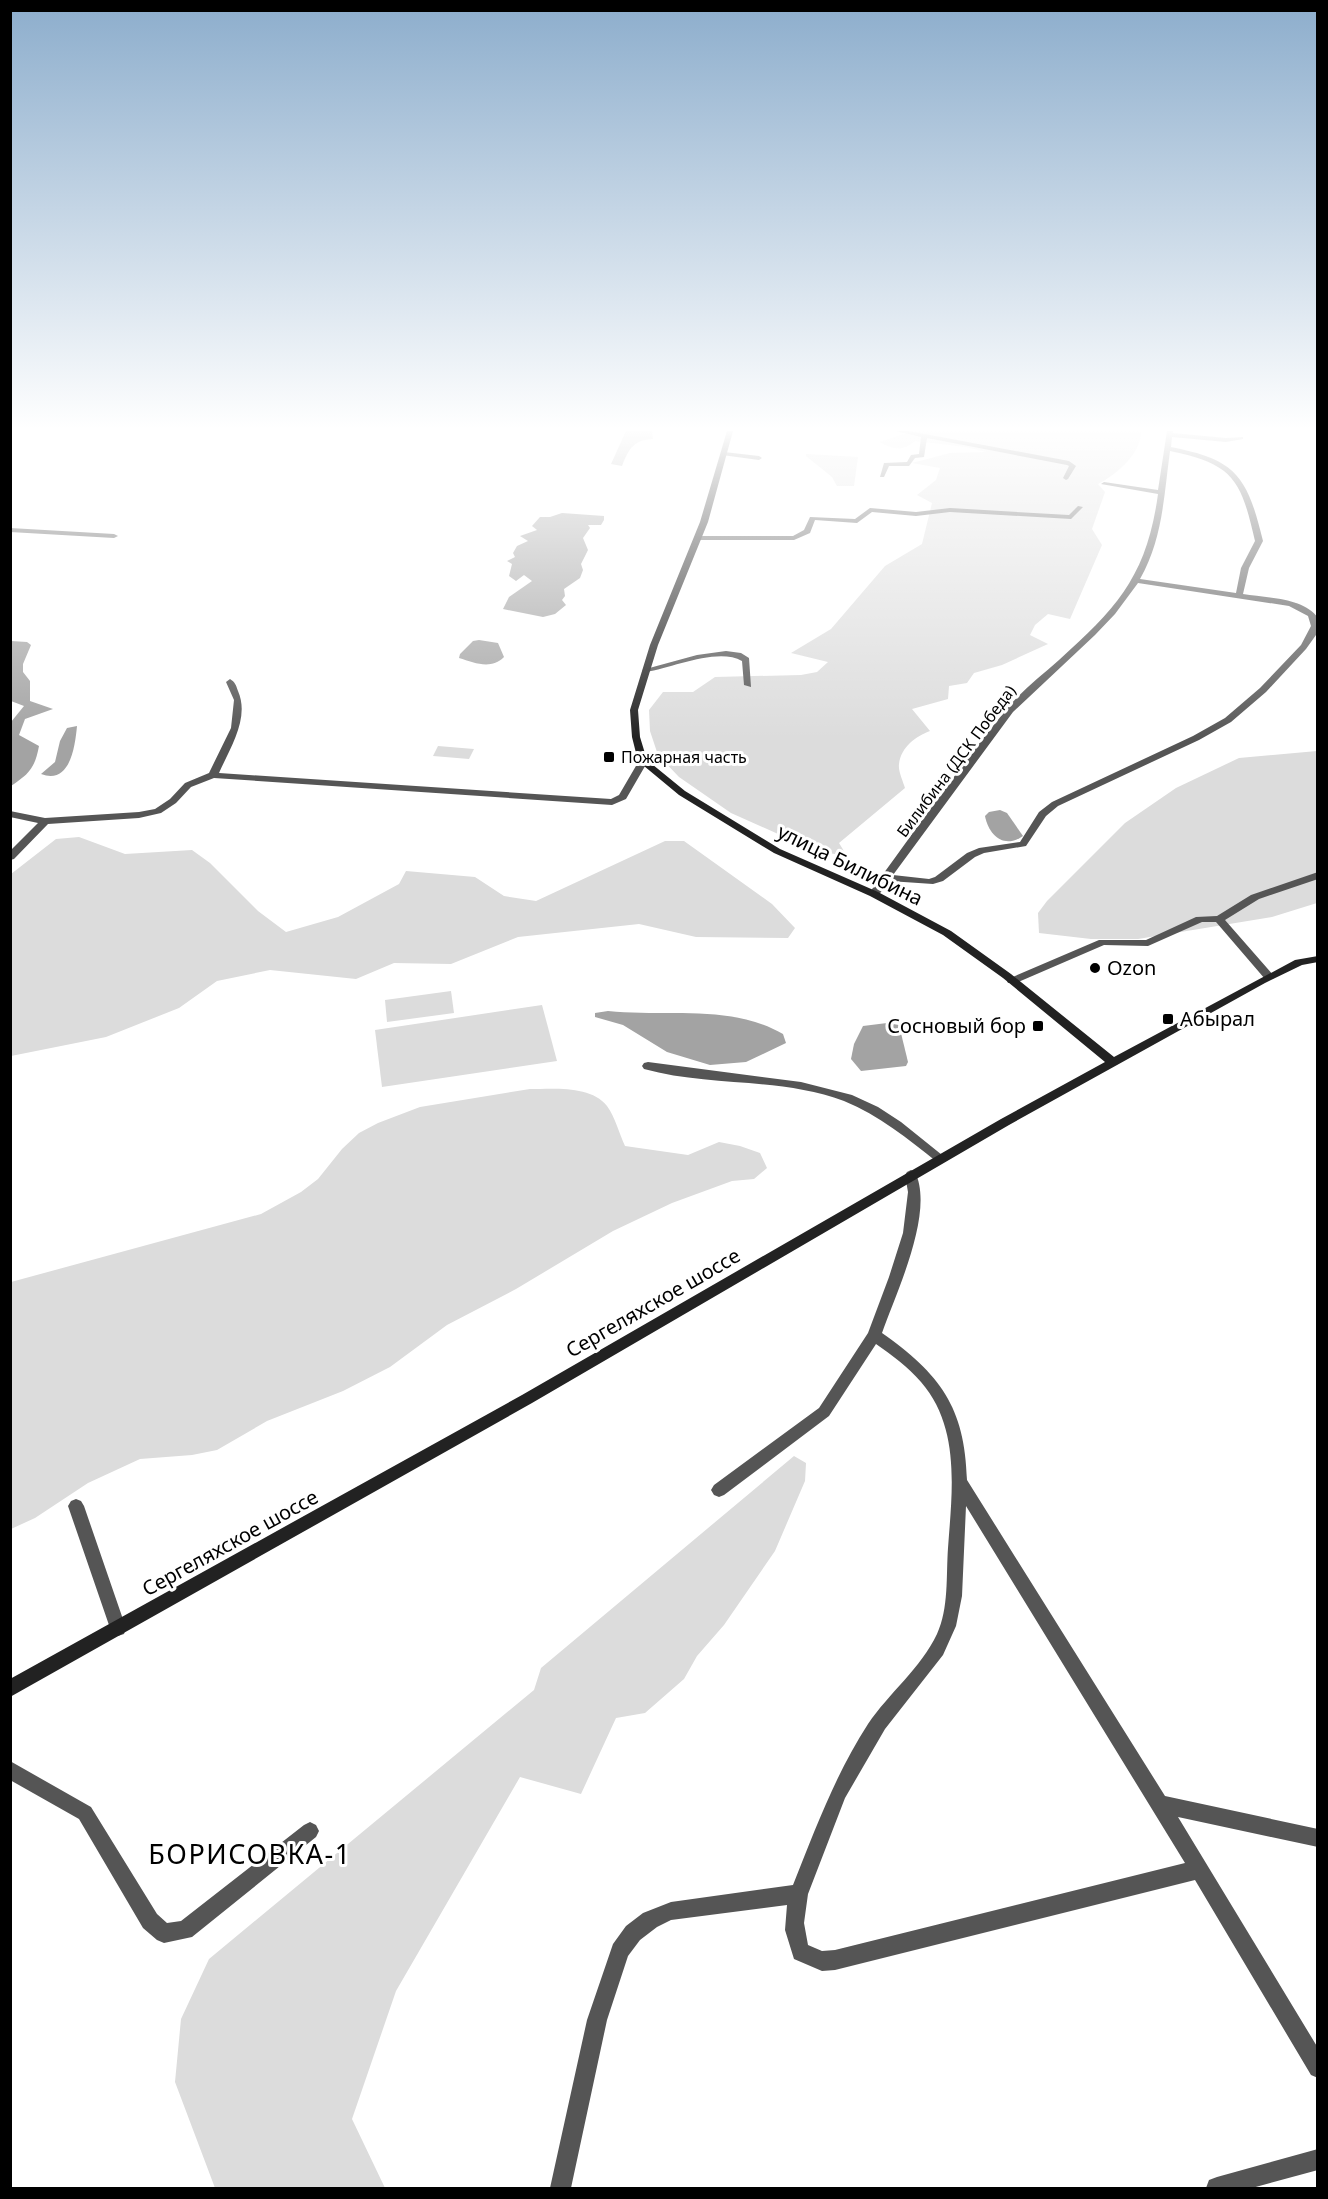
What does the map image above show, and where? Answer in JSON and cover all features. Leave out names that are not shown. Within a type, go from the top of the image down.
[{"type":"main road","points":[[643,761],[636,737],[634,710],[646,670],[699,534]]},
{"type":"main road","name":"улица Билибина","points":[[643,761],[682,793],[777,851],[874,894],[947,933],[1012,981],[1113,1062]]},
{"type":"main road","name":"Сергеляхское шоссе","points":[[10,1689],[526,1399],[911,1175],[1113,1062],[1269,977],[1299,962],[1317,958]]},
{"type":"street","points":[[73,534],[114,536]]},
{"type":"street","points":[[698,538],[794,538],[802,534]]},
{"type":"street","name":"Билибина (ДСК Победа)","points":[[874,894],[1010,710],[1031,687],[1102,625],[1135,580],[1154,534]]},
{"type":"street","points":[[1239,596],[1245,568],[1259,541],[1257,534]]},
{"type":"street","points":[[888,878],[928,882],[939,879],[971,855],[982,850],[1023,844],[1028,839],[1039,813],[1229,719],[1307,644],[1315,624],[1307,611],[1300,608],[1135,580]]},
{"type":"street","points":[[646,670],[700,655],[739,656],[746,660],[748,685]]},
{"type":"street","points":[[213,775],[235,728],[238,700],[230,682]]},
{"type":"street","points":[[10,814],[45,821],[139,815],[158,811],[173,801],[188,785],[213,775],[612,802],[623,796],[643,761]]},
{"type":"street","points":[[10,857],[45,821]]},
{"type":"street","points":[[1012,981],[1103,942],[1148,943],[1200,919],[1219,919],[1255,897],[1317,874]]},
{"type":"street","points":[[1219,919],[1269,977]]},
{"type":"street","points":[[648,1066],[674,1072],[814,1089],[848,1098],[903,1127],[941,1159]]},
{"type":"street","points":[[719,1490],[824,1412],[874,1335],[901,1258],[914,1211],[916,1189],[911,1175]]},
{"type":"street","points":[[874,1335],[899,1351],[923,1371],[942,1396],[954,1424],[961,1484],[953,1602],[948,1626],[939,1646],[888,1711],[841,1785],[800,1894],[792,1922],[795,1939],[801,1952],[822,1961],[835,1960],[1200,1869]]},
{"type":"street","points":[[961,1484],[1200,1869],[1317,2068]]},
{"type":"street","points":[[76,1506],[118,1628]]},
{"type":"street","points":[[10,1770],[85,1813],[150,1921],[164,1933],[185,1930],[310,1831]]},
{"type":"street","points":[[1160,1804],[1317,1838]]},
{"type":"street","points":[[560,2188],[597,2020],[620,1951],[633,1933],[650,1920],[671,1911],[800,1894]]},
{"type":"street","points":[[1217,2188],[1317,2159]]},
{"type":"shaded area","points":[[527,534],[586,534],[583,538],[588,550],[581,564],[583,570],[580,578],[564,589],[565,596],[562,600],[566,605],[555,614],[543,617],[503,609],[509,597],[532,581],[524,575],[516,581],[509,576],[512,564],[507,561],[515,557],[513,553],[517,546],[528,541],[520,536]]},
{"type":"shaded area","points":[[925,534],[1095,534],[1102,545],[1070,619],[1048,614],[1035,625],[1030,635],[1048,644],[1002,665],[974,673],[967,683],[949,686],[948,699],[912,709],[930,731],[906,747],[900,758],[900,773],[905,788],[839,843],[847,856],[816,851],[731,813],[679,777],[658,755],[650,731],[649,710],[663,692],[693,692],[715,677],[801,675],[817,672],[828,662],[791,653],[831,629],[885,566],[922,544]]},
{"type":"shaded area","points":[[11,641],[27,642],[31,645],[23,664],[23,672],[30,681],[30,701],[53,709],[25,719],[19,735],[39,746],[30,770],[11,786],[11,722],[24,706],[11,701]]},
{"type":"shaded area","points":[[473,641],[498,643],[504,657],[488,664],[459,658]]},
{"type":"shaded area","points":[[77,726],[75,744],[65,769],[51,776],[41,774],[55,762],[60,741],[67,728]]},
{"type":"shaded area","points":[[438,746],[474,749],[469,759],[433,756]]},
{"type":"shaded area","points":[[1317,751],[1317,903],[1272,917],[1138,939],[1091,939],[1039,933],[1038,913],[1047,901],[1125,823],[1176,788],[1239,758]]},
{"type":"shaded area","points":[[1000,810],[1007,813],[1023,836],[1016,840],[1004,841],[994,835],[985,816],[989,812]]},
{"type":"shaded area","points":[[79,837],[125,854],[192,850],[210,863],[258,911],[286,932],[338,917],[399,884],[406,871],[475,877],[504,896],[536,901],[665,841],[684,841],[772,904],[795,928],[788,938],[696,937],[639,924],[518,937],[451,964],[394,963],[356,979],[270,970],[217,981],[179,1008],[106,1037],[11,1056],[11,874],[56,839]]},
{"type":"shaded area","points":[[451,991],[454,1013],[387,1022],[385,1000]]},
{"type":"shaded area","points":[[542,1005],[557,1061],[382,1087],[375,1030]]},
{"type":"shaded area","points":[[608,1011],[721,1015],[763,1025],[783,1034],[786,1043],[746,1062],[710,1065],[667,1052],[623,1025],[595,1017],[595,1013]]},
{"type":"shaded area","points":[[887,1023],[899,1025],[908,1062],[906,1066],[861,1071],[851,1059],[854,1044],[863,1026]]},
{"type":"shaded area","points":[[530,1089],[582,1091],[600,1099],[612,1115],[625,1146],[688,1155],[719,1142],[760,1153],[767,1168],[754,1179],[732,1181],[672,1203],[613,1231],[516,1289],[447,1325],[390,1367],[343,1391],[267,1421],[217,1450],[192,1455],[140,1459],[88,1483],[35,1518],[11,1529],[11,1282],[261,1214],[301,1192],[318,1179],[342,1149],[359,1133],[378,1123],[420,1107]]},
{"type":"shaded area","points":[[794,1456],[806,1463],[805,1481],[775,1551],[724,1625],[697,1656],[684,1679],[645,1713],[616,1718],[581,1794],[520,1777],[396,1991],[352,2119],[385,2188],[215,2188],[175,2082],[181,2019],[209,1959],[534,1690],[541,1668]]},
{"type":"place","name":"Пожарная часть","points":[[609,757]]},
{"type":"place","name":"Ozon","points":[[1095,968]]},
{"type":"place","name":"Абырал","points":[[1168,1019]]},
{"type":"place","name":"Сосновый бор","points":[[1038,1026]]},
{"type":"district","name":"БОРИСОВКА-1","points":[[250,1855]]}]
